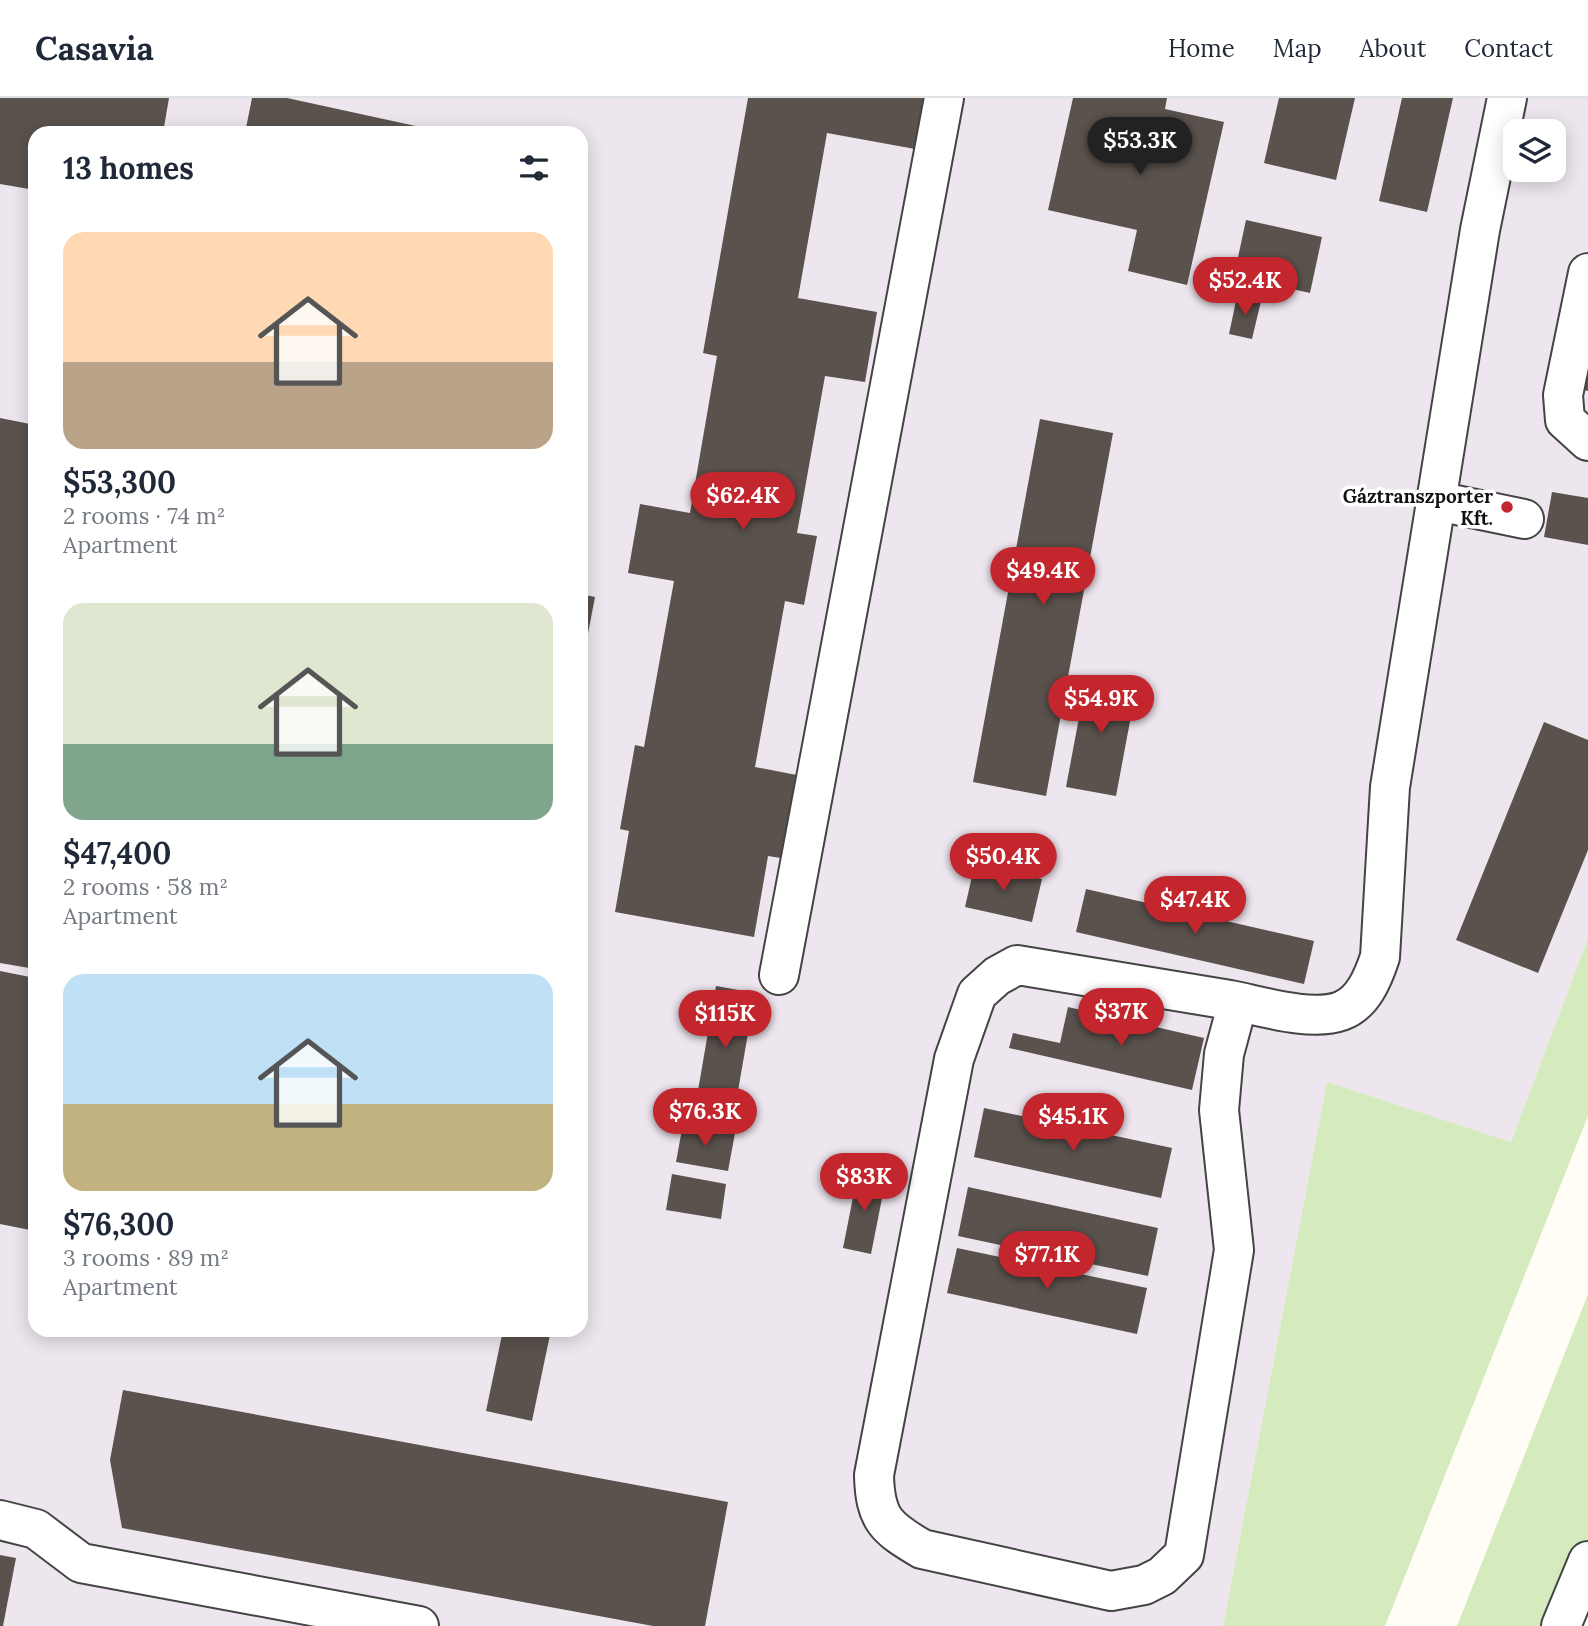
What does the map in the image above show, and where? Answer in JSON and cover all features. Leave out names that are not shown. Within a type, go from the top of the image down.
[{"type":"street","points":[[779,975],[944,98]]},
{"type":"street","points":[[1238,1002],[1224,1054],[1219,1111],[1234,1250],[1184,1555],[1162,1576],[1144,1585],[1111,1591],[922,1549],[895,1533],[874,1500],[874,1475],[954,1059],[976,994],[997,976],[1017,965],[1238,1002],[1320,1016],[1343,1011],[1359,999],[1373,977],[1380,957],[1390,787],[1480,230],[1507,98]]},
{"type":"street","points":[[1588,272],[1563,395],[1565,420],[1588,441]]},
{"type":"street","points":[[1437,501],[1524,519]]},
{"type":"street","points":[[0,1520],[36,1529],[81,1563],[265,1612],[419,1626]]},
{"type":"street","points":[[1561,1626],[1588,1561]]},
{"type":"shaded area","points":[[0,98],[1588,98],[1588,938],[1511,1142],[1327,1083],[1223,1626],[0,1626]]},
{"type":"green space","points":[[1588,938],[1588,1116],[1385,1626],[1223,1626],[1327,1082],[1511,1142]]},
{"type":"green space","points":[[1588,1294],[1588,1613],[1583,1626],[1457,1626]]},
{"type":"building","points":[[0,98],[169,98],[164,126],[28,126],[28,189],[0,184]]},
{"type":"building","points":[[252,98],[287,98],[416,126],[246,126]]},
{"type":"building","points":[[748,98],[924,98],[915,149],[827,133],[798,298],[877,312],[865,382],[825,376],[797,533],[817,536],[804,605],[785,601],[755,767],[802,776],[787,859],[768,856],[754,937],[615,912],[629,831],[620,829],[635,745],[644,747],[674,581],[628,573],[640,504],[690,513],[717,356],[703,353]]},
{"type":"building","points":[[1073,98],[1167,98],[1165,109],[1224,122],[1187,285],[1128,271],[1137,230],[1048,210]]},
{"type":"building","points":[[1279,98],[1355,98],[1336,180],[1264,163]]},
{"type":"building","points":[[1402,98],[1453,98],[1427,212],[1379,201]]},
{"type":"building","points":[[1246,220],[1322,237],[1310,293],[1234,276]]},
{"type":"building","points":[[1237,296],[1261,301],[1252,339],[1229,334]]},
{"type":"building","points":[[1588,355],[1588,391],[1580,389]]},
{"type":"building","points":[[0,418],[28,424],[28,968],[0,963]]},
{"type":"building","points":[[1040,419],[1113,433],[1046,796],[973,782]]},
{"type":"building","points":[[1552,492],[1588,498],[1588,545],[1544,537]]},
{"type":"building","points":[[588,596],[595,597],[588,634]]},
{"type":"building","points":[[1087,675],[1137,684],[1116,796],[1066,787]]},
{"type":"building","points":[[1544,722],[1588,740],[1588,850],[1538,973],[1456,940]]},
{"type":"building","points":[[975,863],[1042,879],[1032,922],[965,907]]},
{"type":"building","points":[[1086,889],[1314,941],[1304,984],[1076,932]]},
{"type":"building","points":[[0,971],[28,977],[28,1230],[0,1224]]},
{"type":"building","points":[[716,986],[755,993],[734,1114],[695,1108]]},
{"type":"building","points":[[1068,1007],[1204,1038],[1192,1090],[1009,1048],[1013,1033],[1060,1043]]},
{"type":"building","points":[[984,1108],[1172,1148],[1161,1198],[974,1157]]},
{"type":"building","points":[[683,1124],[735,1133],[728,1171],[676,1162]]},
{"type":"building","points":[[858,1172],[886,1178],[871,1254],[843,1248]]},
{"type":"building","points":[[672,1174],[726,1184],[721,1219],[666,1210]]},
{"type":"building","points":[[968,1187],[1158,1228],[1148,1276],[958,1236]]},
{"type":"building","points":[[957,1248],[1147,1288],[1137,1334],[947,1293]]},
{"type":"building","points":[[502,1337],[550,1337],[532,1421],[486,1411]]},
{"type":"building","points":[[123,1390],[728,1502],[705,1626],[653,1626],[122,1528],[110,1460]]},
{"type":"building","points":[[0,1555],[16,1558],[3,1626],[0,1626]]},
{"type":"place","name":"Gáztranszporter Kft.","points":[[1507,507]]}]
